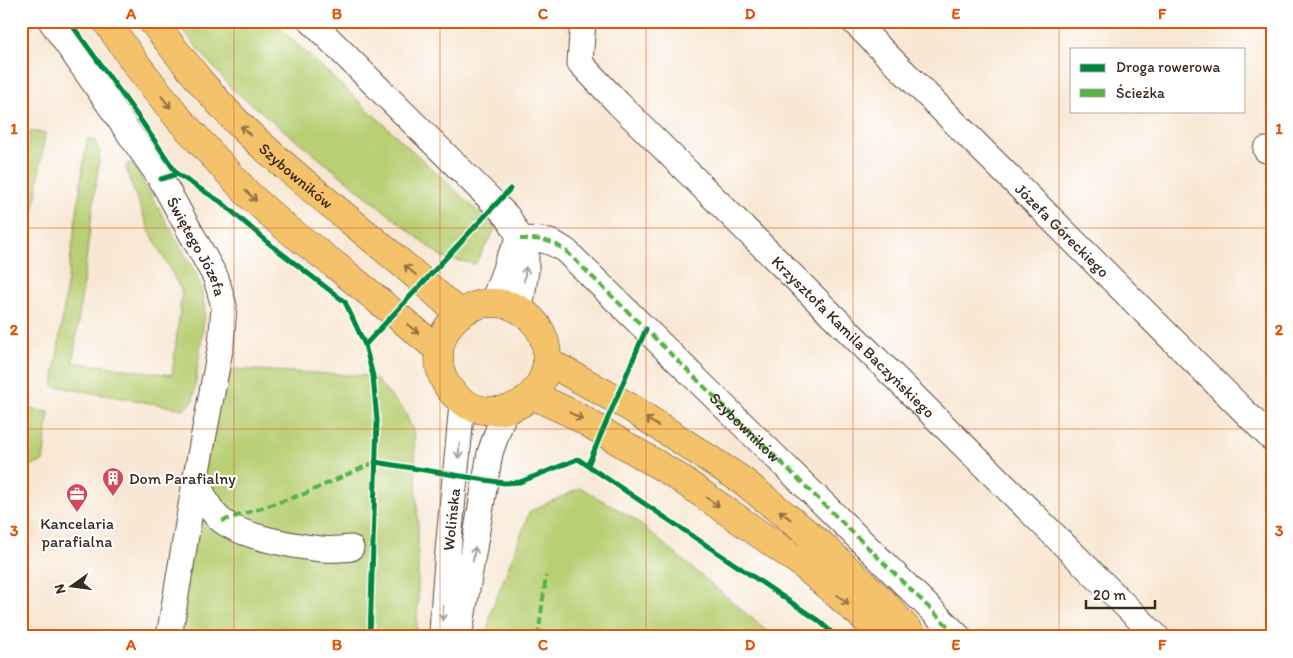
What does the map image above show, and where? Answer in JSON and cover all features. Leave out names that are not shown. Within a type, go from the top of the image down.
[{"type":"main road","points":[[106,21],[136,64],[180,120],[249,194],[285,227],[335,265],[439,350]]},
{"type":"main road","name":"Szybowników","points":[[152,21],[206,90],[245,130],[459,314]]},
{"type":"main road","points":[[493,302],[507,304],[520,309],[532,319],[541,331],[546,346],[547,361],[542,380],[532,396],[519,405],[505,410],[490,412],[476,409],[462,402],[451,392],[443,380],[439,366],[439,350],[442,337],[449,324],[459,314],[475,305],[493,302]]},
{"type":"main road","points":[[547,361],[631,408],[743,481],[823,546],[884,603],[914,637]]},
{"type":"main road","points":[[532,396],[573,414],[674,475],[801,563],[886,637]]},
{"type":"street","name":"Świętego Józefa","points":[[51,21],[161,179],[216,278],[224,306],[221,345],[196,476],[170,637]]},
{"type":"street","points":[[311,21],[508,217],[526,249],[526,271],[520,309]]},
{"type":"street","name":"Krzysztofa Kamila Baczyńskiego","points":[[583,21],[580,63],[619,104],[1158,637]]},
{"type":"street","name":"Józefa Góreckiego","points":[[853,21],[1272,439]]},
{"type":"street","points":[[493,302],[509,258],[520,239]]},
{"type":"street","name":"Szybowników","points":[[520,239],[537,239],[553,242],[566,251],[958,637]]},
{"type":"street","name":"Wolińska","points":[[442,637],[447,553],[457,475],[462,402]]},
{"type":"street","name":"Wolińska","points":[[459,637],[490,453],[505,410]]},
{"type":"street","points":[[196,476],[202,494],[211,509],[222,521],[238,530],[253,536],[322,549],[351,548]]},
{"type":"green space","points":[[175,21],[272,21],[496,228],[475,264],[442,257],[230,87]]},
{"type":"green space","points":[[30,131],[45,133],[21,300],[21,193]]},
{"type":"green space","points":[[87,139],[94,140],[100,151],[73,362],[172,375],[182,292],[149,230],[130,181],[126,167],[128,163],[133,164],[195,272],[202,292],[205,313],[193,401],[184,409],[53,386]]},
{"type":"green space","points":[[216,368],[373,376],[405,412],[414,433],[418,527],[416,637],[169,637]]},
{"type":"green space","points":[[21,408],[49,412],[43,462],[29,466],[21,464]]},
{"type":"green space","points":[[581,488],[634,519],[774,637],[487,637],[491,612],[530,511]]},
{"type":"marked path","points":[[520,239],[544,240],[566,251],[959,637]]},
{"type":"marked path","points":[[222,521],[304,494],[375,462],[379,462]]},
{"type":"marked path","points":[[538,637],[546,576]]},
{"type":"marked path","points":[[745,631],[752,637]]},
{"type":"cycle path","points":[[69,21],[177,174]]},
{"type":"cycle path","points":[[161,179],[177,174],[221,202],[271,245],[345,302],[365,345],[373,376],[377,420],[370,637]]},
{"type":"cycle path","points":[[365,345],[510,189]]},
{"type":"cycle path","points":[[588,465],[646,329]]},
{"type":"cycle path","points":[[375,462],[504,483],[520,482],[578,459],[819,621],[837,637]]},
{"type":"place","name":"Dom Parafialny","points":[[113,497]]},
{"type":"place","name":"Kancelaria parafialna","points":[[77,513]]}]
